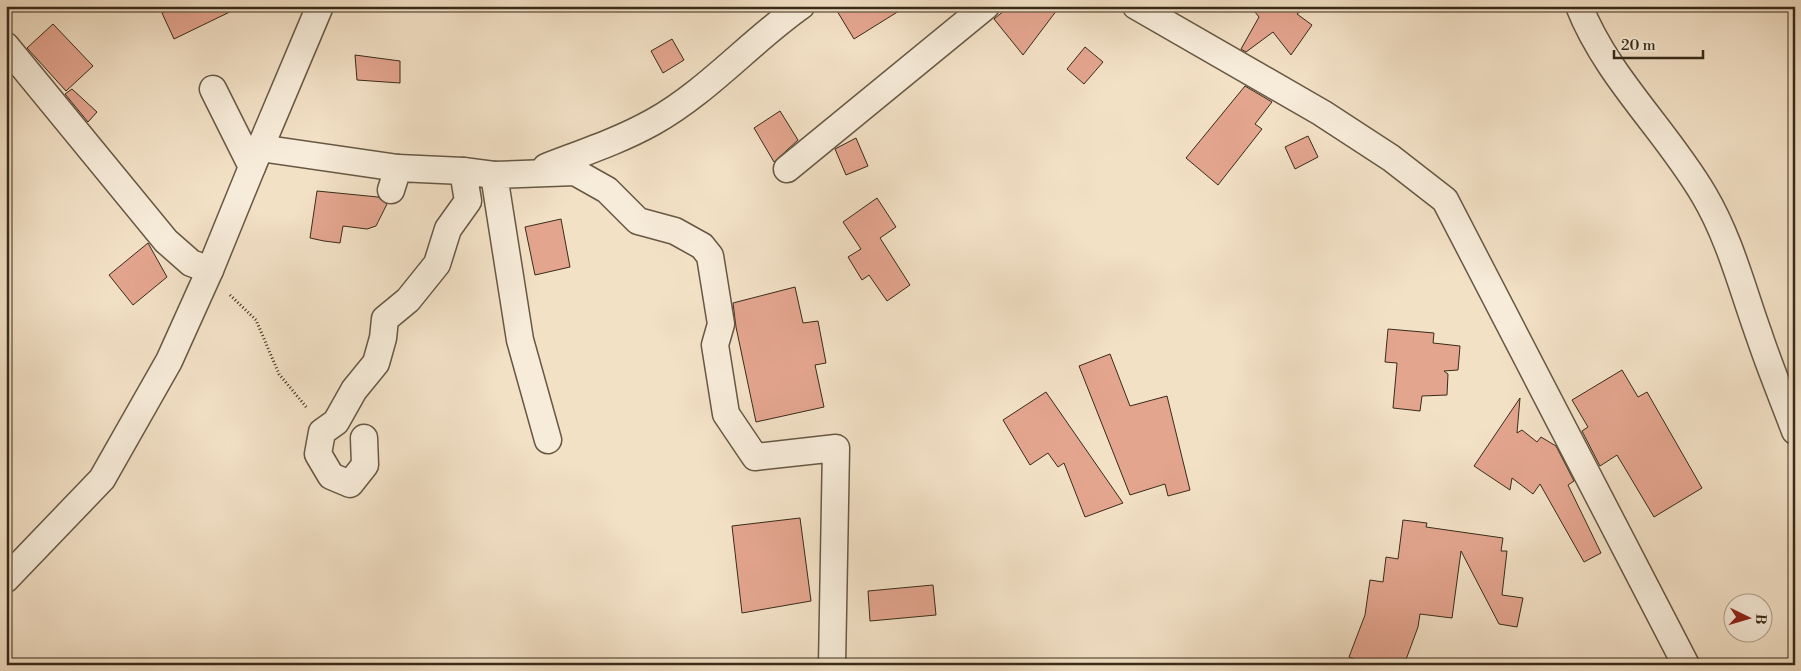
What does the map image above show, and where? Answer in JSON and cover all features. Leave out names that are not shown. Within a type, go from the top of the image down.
[{"type":"street","points":[[6,579],[102,479],[169,361],[210,270],[320,6]]},
{"type":"street","points":[[527,174],[612,142],[654,122],[696,92],[770,29],[801,6]]},
{"type":"street","points":[[788,169],[986,6]]},
{"type":"street","points":[[1136,6],[1322,113],[1391,158],[1445,200],[1686,665]]},
{"type":"street","points":[[1579,6],[1599,46],[1620,80],[1684,163],[1718,222],[1737,267],[1768,364],[1795,431]]},
{"type":"street","points":[[6,46],[166,241],[191,263],[210,270]]},
{"type":"street","points":[[213,89],[256,157],[395,179],[463,171],[494,175],[575,172],[608,190],[638,221],[675,231],[702,246],[710,256],[721,324],[715,345],[726,414],[755,457],[836,448],[832,665]]},
{"type":"street","points":[[364,438],[365,465],[350,484],[331,476],[318,454],[322,432],[336,422],[354,390],[376,363],[383,338],[385,319],[408,300],[437,264],[448,229],[468,201],[463,171]]},
{"type":"street","points":[[494,175],[520,340],[548,440]]},
{"type":"path","points":[[210,270],[227,292],[256,320],[279,374],[301,399],[322,432]]},
{"type":"building","points":[[177,6],[242,6],[174,39],[162,13]]},
{"type":"building","points":[[834,6],[907,6],[854,39]]},
{"type":"building","points":[[1010,6],[1060,6],[1023,55],[994,19]]},
{"type":"building","points":[[1250,6],[1308,6],[1297,14],[1312,25],[1291,55],[1273,32],[1246,52],[1241,49],[1259,17]]},
{"type":"building","points":[[53,24],[93,66],[66,91],[27,48]]},
{"type":"building","points":[[672,39],[684,60],[663,73],[651,51]]},
{"type":"building","points":[[1085,47],[1103,62],[1084,84],[1067,69]]},
{"type":"building","points":[[355,55],[400,61],[400,83],[357,80]]},
{"type":"building","points":[[1245,86],[1272,102],[1255,124],[1262,129],[1218,185],[1186,158]]},
{"type":"building","points":[[72,89],[97,112],[88,122],[65,94]]},
{"type":"building","points":[[780,111],[798,140],[774,162],[754,128]]},
{"type":"building","points":[[1308,136],[1318,157],[1295,169],[1285,147]]},
{"type":"building","points":[[856,138],[868,166],[846,175],[835,149]]},
{"type":"building","points":[[317,191],[378,197],[387,204],[376,226],[367,229],[343,226],[340,243],[324,241],[310,238]]},
{"type":"building","points":[[877,198],[896,227],[880,238],[910,285],[887,301],[869,275],[862,280],[848,257],[861,249],[843,222]]},
{"type":"building","points":[[561,219],[570,267],[535,275],[525,227]]},
{"type":"building","points":[[148,243],[167,277],[133,305],[109,275]]},
{"type":"building","points":[[795,287],[803,323],[818,321],[826,363],[815,365],[824,407],[756,422],[736,327],[733,303]]},
{"type":"building","points":[[1388,329],[1434,333],[1433,343],[1460,346],[1458,370],[1444,371],[1448,374],[1447,395],[1422,396],[1420,411],[1393,408],[1397,363],[1385,362]]},
{"type":"building","points":[[1110,354],[1130,406],[1167,396],[1190,490],[1168,496],[1165,484],[1130,495],[1079,366]]},
{"type":"building","points":[[1622,370],[1638,397],[1647,392],[1702,488],[1654,517],[1617,455],[1600,466],[1582,431],[1588,427],[1572,400]]},
{"type":"building","points":[[1046,392],[1123,503],[1085,517],[1064,463],[1058,467],[1048,453],[1030,465],[1003,420]]},
{"type":"building","points":[[1520,398],[1517,433],[1522,430],[1537,442],[1541,437],[1556,446],[1574,481],[1568,485],[1601,553],[1584,562],[1540,484],[1533,494],[1512,478],[1510,490],[1474,466]]},
{"type":"building","points":[[800,518],[811,601],[742,613],[732,526]]},
{"type":"building","points":[[1403,520],[1427,523],[1426,527],[1503,538],[1501,551],[1507,551],[1502,595],[1523,598],[1517,627],[1499,624],[1461,551],[1452,618],[1420,614],[1418,627],[1404,665],[1368,665],[1349,657],[1365,615],[1370,580],[1383,582],[1386,557],[1398,559]]},
{"type":"building","points":[[933,585],[936,615],[870,621],[868,591]]}]
